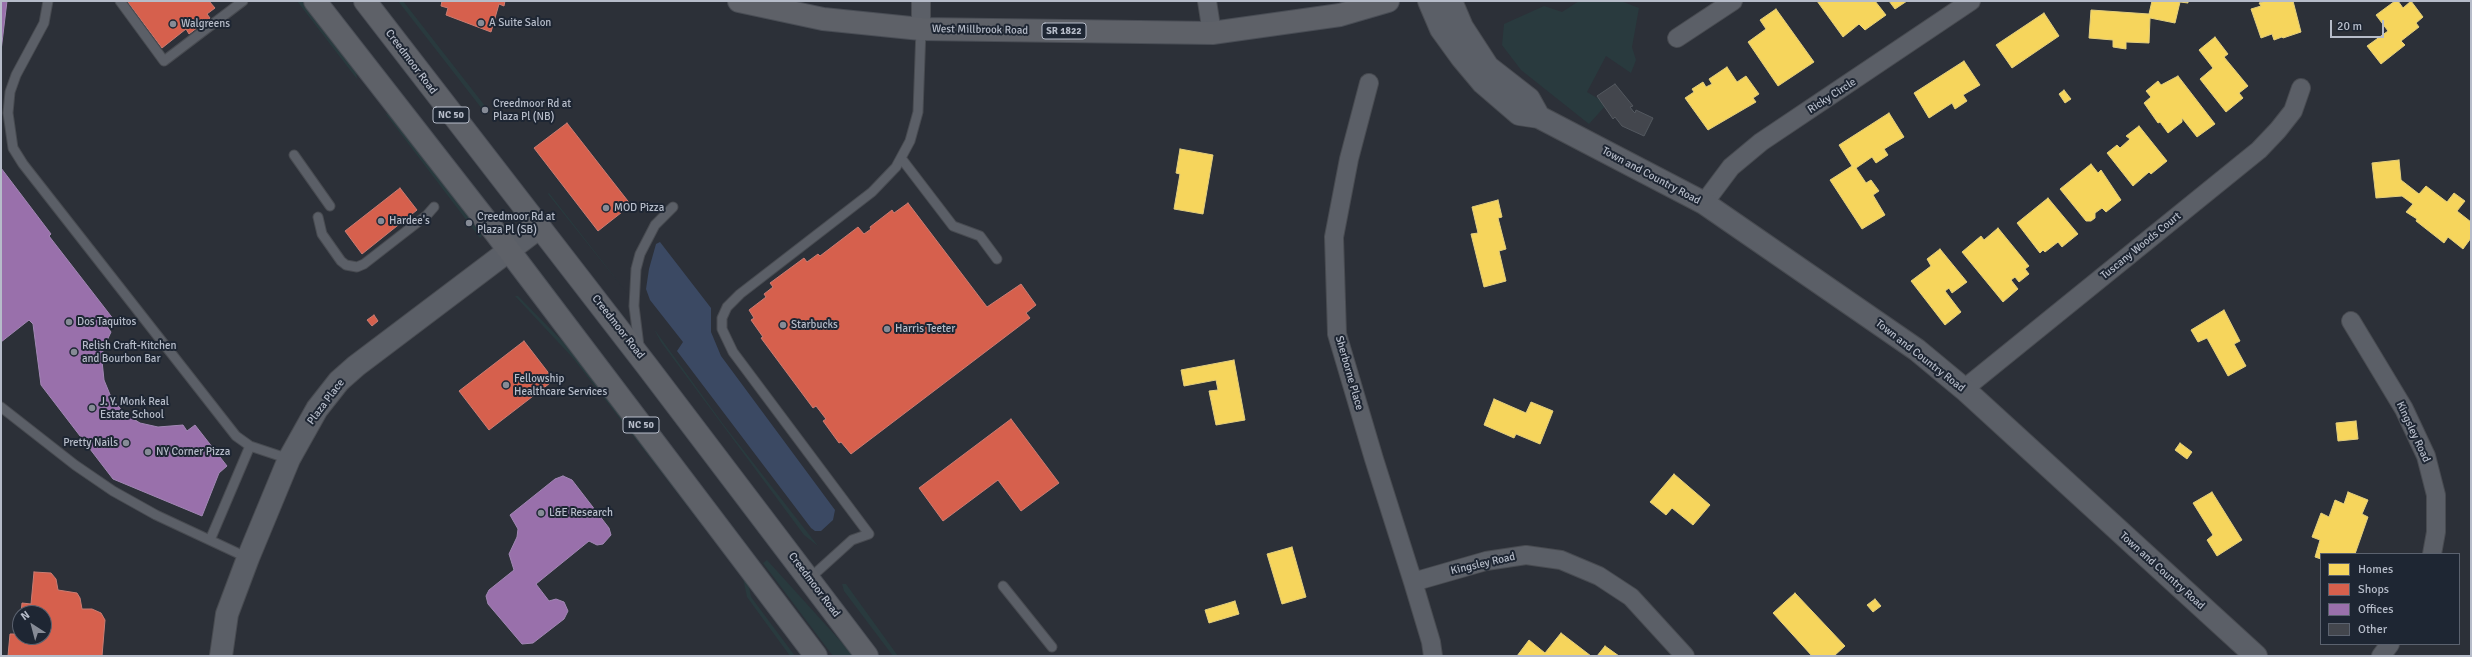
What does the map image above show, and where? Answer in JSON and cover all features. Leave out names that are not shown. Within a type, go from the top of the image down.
[{"type":"main road","name":"NC 50","points":[[314,1],[508,250],[816,656]]},
{"type":"main road","name":"Creedmoor Road","points":[[365,1],[647,366],[867,656]]},
{"type":"main road","name":"West Millbrook Road","points":[[739,1],[823,19],[921,29],[1212,33],[1340,15],[1388,1]]},
{"type":"street","points":[[921,1],[921,29]]},
{"type":"street","points":[[1207,1],[1212,33]]},
{"type":"street","name":"Town and Country Road","points":[[1429,1],[1442,29],[1462,58],[1483,83],[1519,114],[1539,117],[1704,203],[1917,350],[1964,389],[2256,656]]},
{"type":"street","points":[[1451,1],[1462,27],[1488,67],[1529,99],[1539,117]]},
{"type":"street","points":[[1677,38],[1733,1]]},
{"type":"street","name":"Ricky Circle","points":[[1704,203],[1731,167],[1761,142],[1972,1]]},
{"type":"street","name":"Sherborne Place","points":[[1369,83],[1349,159],[1334,238],[1337,334],[1431,642],[1433,656]]},
{"type":"street","name":"Tuscany Woods Court","points":[[1964,389],[2259,150],[2278,130],[2293,110],[2301,88]]},
{"type":"street","name":"Plaza Place","points":[[221,656],[227,614],[248,558],[289,459],[317,409],[339,381],[377,349],[540,227]]},
{"type":"street","name":"Kingsley Road","points":[[2351,321],[2404,409],[2426,456],[2436,495],[2436,532],[2432,553]]},
{"type":"street","name":"Kingsley Road","points":[[1413,582],[1486,562],[1526,555],[1562,560],[1599,576],[1631,597],[1685,656]]},
{"type":"street","points":[[2381,656],[2389,645]]},
{"type":"lane","points":[[48,1],[44,23],[16,75],[10,92],[8,113],[13,148],[23,164],[185,374],[236,436],[250,446],[289,459]]},
{"type":"lane","points":[[120,1],[164,61],[243,1]]},
{"type":"lane","points":[[809,579],[852,540],[869,534],[733,352],[722,329],[722,318],[728,307],[740,294],[872,192],[885,180],[901,158],[910,140],[918,112],[921,29]]},
{"type":"lane","points":[[294,155],[330,206]]},
{"type":"lane","points":[[901,158],[953,226],[980,236],[997,259]]},
{"type":"lane","points":[[318,217],[322,234],[341,261],[346,265],[357,267],[364,264],[428,216],[434,207]]},
{"type":"lane","points":[[647,366],[639,346],[635,329],[633,286],[640,254],[655,225],[673,207]]},
{"type":"lane","points":[[1,407],[75,466],[113,491],[156,515],[248,558]]},
{"type":"lane","points":[[210,540],[250,446]]},
{"type":"lane","points":[[1003,586],[1052,647]]},
{"type":"shaded area","points":[[297,1],[302,1],[356,71],[357,79]]},
{"type":"shaded area","points":[[398,1],[403,1],[489,111],[486,114]]},
{"type":"shaded area","points":[[1579,1],[1621,1],[1639,8],[1632,47],[1636,60],[1631,73],[1606,56],[1587,92],[1607,104],[1589,124],[1521,70],[1502,45],[1504,24],[1544,6],[1562,12]]},
{"type":"shaded area","points":[[385,113],[391,116],[479,229],[482,236],[480,238]]},
{"type":"shaded area","points":[[549,193],[627,293],[548,194]]},
{"type":"shaded area","points":[[515,296],[518,296],[577,356],[747,576],[751,597],[795,656],[790,656],[747,597],[743,578],[573,358]]},
{"type":"shaded area","points":[[654,329],[723,424],[818,546],[804,535],[661,342]]},
{"type":"shaded area","points":[[767,560],[854,656],[833,656],[763,563]]},
{"type":"shaded area","points":[[842,584],[846,584],[898,656],[893,656],[844,591]]},
{"type":"water","points":[[660,242],[711,308],[711,332],[721,356],[835,510],[833,520],[821,531],[815,531],[811,528],[677,351],[683,342],[650,300],[646,289],[649,269],[656,244]]},
{"type":"building: Homes","points":[[1817,1],[1875,1],[1886,15],[1865,30],[1859,24],[1843,37]]},
{"type":"building: Homes","points":[[1889,1],[1907,1],[1895,9]]},
{"type":"building: Homes","points":[[2152,1],[2188,1],[2188,3],[2180,2],[2175,23],[2150,18],[2149,43],[2126,42],[2126,49],[2113,47],[2113,40],[2089,38],[2091,10],[2149,14]]},
{"type":"building: Homes","points":[[2266,1],[2293,1],[2301,32],[2274,40],[2272,34],[2261,38],[2251,9],[2261,6],[2259,3]]},
{"type":"building: Homes","points":[[2395,1],[2398,1],[2403,8],[2411,1],[2423,17],[2416,23],[2419,27],[2401,41],[2405,45],[2381,64],[2367,46],[2388,31],[2376,15]]},
{"type":"building: Homes","points":[[1776,9],[1814,62],[1778,86],[1748,42],[1766,29],[1760,20]]},
{"type":"building: Homes","points":[[2044,13],[2059,36],[2012,68],[1996,45]]},
{"type":"building: Homes","points":[[2215,37],[2228,54],[2224,57],[2248,86],[2239,93],[2243,98],[2226,112],[2200,79],[2213,68],[2199,50]]},
{"type":"building: Homes","points":[[1964,61],[1980,85],[1963,95],[1967,101],[1955,109],[1952,103],[1929,118],[1914,93]]},
{"type":"building: Homes","points":[[1727,67],[1737,82],[1746,76],[1759,94],[1753,98],[1756,102],[1708,130],[1685,98],[1694,92],[1692,89],[1703,82],[1706,87],[1712,84],[1709,79]]},
{"type":"building: Homes","points":[[2178,76],[2215,124],[2197,137],[2182,118],[2182,122],[2168,133],[2160,122],[2158,123],[2144,103],[2151,97],[2146,91],[2158,81],[2161,85]]},
{"type":"building: Homes","points":[[2064,90],[2071,99],[2065,103],[2059,94]]},
{"type":"building: Homes","points":[[1889,113],[1904,137],[1884,149],[1888,155],[1876,163],[1872,157],[1856,168],[1866,183],[1871,180],[1879,191],[1873,195],[1885,215],[1862,229],[1830,180],[1852,166],[1839,145]]},
{"type":"building: Homes","points":[[2139,126],[2167,161],[2151,174],[2149,172],[2133,186],[2107,153],[2117,145],[2120,148],[2130,139],[2126,136]]},
{"type":"building: Homes","points":[[1180,149],[1213,155],[1203,214],[1174,209],[1180,174],[1176,173]]},
{"type":"building: Homes","points":[[2399,160],[2401,180],[2419,194],[2426,186],[2447,202],[2454,193],[2465,201],[2457,211],[2471,222],[2471,238],[2463,249],[2448,237],[2444,243],[2416,221],[2417,219],[2406,212],[2413,204],[2402,196],[2376,198],[2372,163]]},
{"type":"building: Homes","points":[[2091,164],[2098,173],[2101,170],[2121,200],[2106,212],[2102,208],[2095,213],[2095,218],[2091,221],[2086,221],[2060,189]]},
{"type":"building: Homes","points":[[2048,198],[2078,234],[2062,247],[2058,242],[2045,252],[2043,250],[2040,253],[2017,223]]},
{"type":"building: Homes","points":[[1498,200],[1502,217],[1498,218],[1506,249],[1499,251],[1506,281],[1484,287],[1471,234],[1478,233],[1472,207]]},
{"type":"building: Homes","points":[[1998,228],[2029,266],[2025,269],[2029,274],[2019,282],[2015,277],[2011,280],[2018,289],[2003,302],[1962,252],[1981,236],[1984,240]]},
{"type":"building: Homes","points":[[1940,249],[1967,282],[1952,293],[1949,288],[1945,291],[1961,312],[1945,325],[1911,281],[1931,266],[1927,259]]},
{"type":"building: Homes","points":[[2224,310],[2240,341],[2234,344],[2246,366],[2228,376],[2207,338],[2198,342],[2191,330]]},
{"type":"building: Homes","points":[[1234,360],[1245,420],[1216,425],[1209,391],[1218,390],[1216,380],[1184,386],[1181,370]]},
{"type":"building: Homes","points":[[1494,399],[1526,413],[1531,402],[1553,411],[1540,444],[1516,434],[1514,438],[1484,425]]},
{"type":"building: Homes","points":[[2356,421],[2358,439],[2338,441],[2336,423]]},
{"type":"building: Homes","points":[[2180,443],[2192,452],[2187,459],[2175,450]]},
{"type":"building: Homes","points":[[1674,474],[1710,505],[1693,525],[1672,508],[1666,515],[1650,502]]},
{"type":"building: Homes","points":[[2212,492],[2242,540],[2217,556],[2207,540],[2213,535],[2193,503]]},
{"type":"building: Homes","points":[[2348,492],[2368,500],[2362,514],[2368,517],[2355,553],[2320,553],[2320,559],[2315,557],[2320,540],[2312,537],[2321,513],[2329,517],[2335,500],[2344,504]]},
{"type":"building: Homes","points":[[1292,547],[1306,597],[1282,604],[1267,554]]},
{"type":"building: Homes","points":[[1795,593],[1845,646],[1834,656],[1812,656],[1773,613]]},
{"type":"building: Homes","points":[[1875,599],[1881,606],[1873,612],[1867,605]]},
{"type":"building: Homes","points":[[1235,601],[1239,614],[1209,623],[1205,610]]},
{"type":"building: Homes","points":[[1561,633],[1591,656],[1517,656],[1529,640],[1545,653]]},
{"type":"building: Homes","points":[[1605,646],[1619,656],[1597,656]]},
{"type":"building: Shops","name":"Walgreens","points":[[127,1],[209,1],[215,8],[207,14],[210,18],[189,34],[186,29],[162,48]]},
{"type":"building: Shops","name":"A Suite Salon","points":[[442,1],[505,1],[504,6],[499,4],[491,32],[446,15],[448,8],[441,6]]},
{"type":"building: Shops","points":[[567,123],[631,205],[598,231],[534,148]]},
{"type":"building: Shops","name":"Hardee's","points":[[400,188],[417,210],[362,254],[345,231]]},
{"type":"building: Shops","name":"Harris Teeter","points":[[908,203],[987,307],[1021,284],[1036,305],[1026,313],[1030,318],[851,454],[841,442],[839,443],[823,421],[826,419],[816,406],[813,408],[761,338],[763,337],[751,320],[754,318],[749,310],[766,297],[764,294],[773,287],[770,283],[804,258],[807,262],[818,254],[820,256],[858,227],[864,234],[871,229],[870,227],[892,210],[894,213]]},
{"type":"building: Shops","points":[[374,315],[378,321],[372,326],[367,320]]},
{"type":"building: Shops","name":"Fellowship Healthcare Services","points":[[524,341],[554,380],[489,430],[459,391]]},
{"type":"building: Shops","points":[[1011,419],[1059,483],[1021,511],[998,480],[943,521],[919,488]]},
{"type":"building: Shops","points":[[34,572],[51,573],[56,579],[58,590],[77,593],[80,598],[82,609],[92,609],[101,613],[105,620],[102,656],[8,656],[10,634],[12,634],[12,645],[52,645],[52,605],[22,605],[22,603],[31,604]]},
{"type":"building: Offices","points":[[1,1],[7,1],[1,51]]},
{"type":"building: Offices","points":[[1,168],[51,234],[49,236],[114,320],[106,325],[111,332],[103,349],[102,361],[104,380],[111,397],[124,413],[140,423],[158,427],[183,425],[187,431],[195,425],[227,466],[219,473],[202,516],[113,479],[41,385],[33,324],[29,320],[1,342]]},
{"type":"building: Offices","points":[[563,476],[572,480],[609,528],[611,535],[603,544],[597,545],[589,541],[536,584],[549,601],[556,599],[564,602],[568,611],[564,619],[533,643],[522,644],[488,604],[486,596],[489,590],[514,570],[509,554],[517,537],[518,529],[510,515],[555,479]]},
{"type":"building: Other","points":[[1615,84],[1633,106],[1630,107],[1635,113],[1636,110],[1653,118],[1644,136],[1622,126],[1615,117],[1613,119],[1597,96]]},
{"type":"place","name":"A Suite Salon","points":[[481,23]]},
{"type":"place","name":"Walgreens","points":[[173,24]]},
{"type":"place","name":"Creedmoor Rd at Plaza Pl (NB)","points":[[485,110]]},
{"type":"place","name":"MOD Pizza","points":[[606,208]]},
{"type":"place","name":"Hardee's","points":[[381,221]]},
{"type":"place","name":"Creedmoor Rd at Plaza Pl (SB)","points":[[469,223]]},
{"type":"place","name":"Dos Taquitos","points":[[69,322]]},
{"type":"place","name":"Starbucks","points":[[783,325]]},
{"type":"place","name":"Harris Teeter","points":[[887,329]]},
{"type":"place","name":"Relish Craft-Kitchen and Bourbon Bar","points":[[74,352]]},
{"type":"place","name":"Fellowship Healthcare Services","points":[[506,385]]},
{"type":"place","name":"J. Y. Monk Real Estate School","points":[[92,408]]},
{"type":"place","name":"Pretty Nails","points":[[126,443]]},
{"type":"place","name":"NY Corner Pizza","points":[[148,452]]},
{"type":"place","name":"L&E Research","points":[[541,513]]}]
